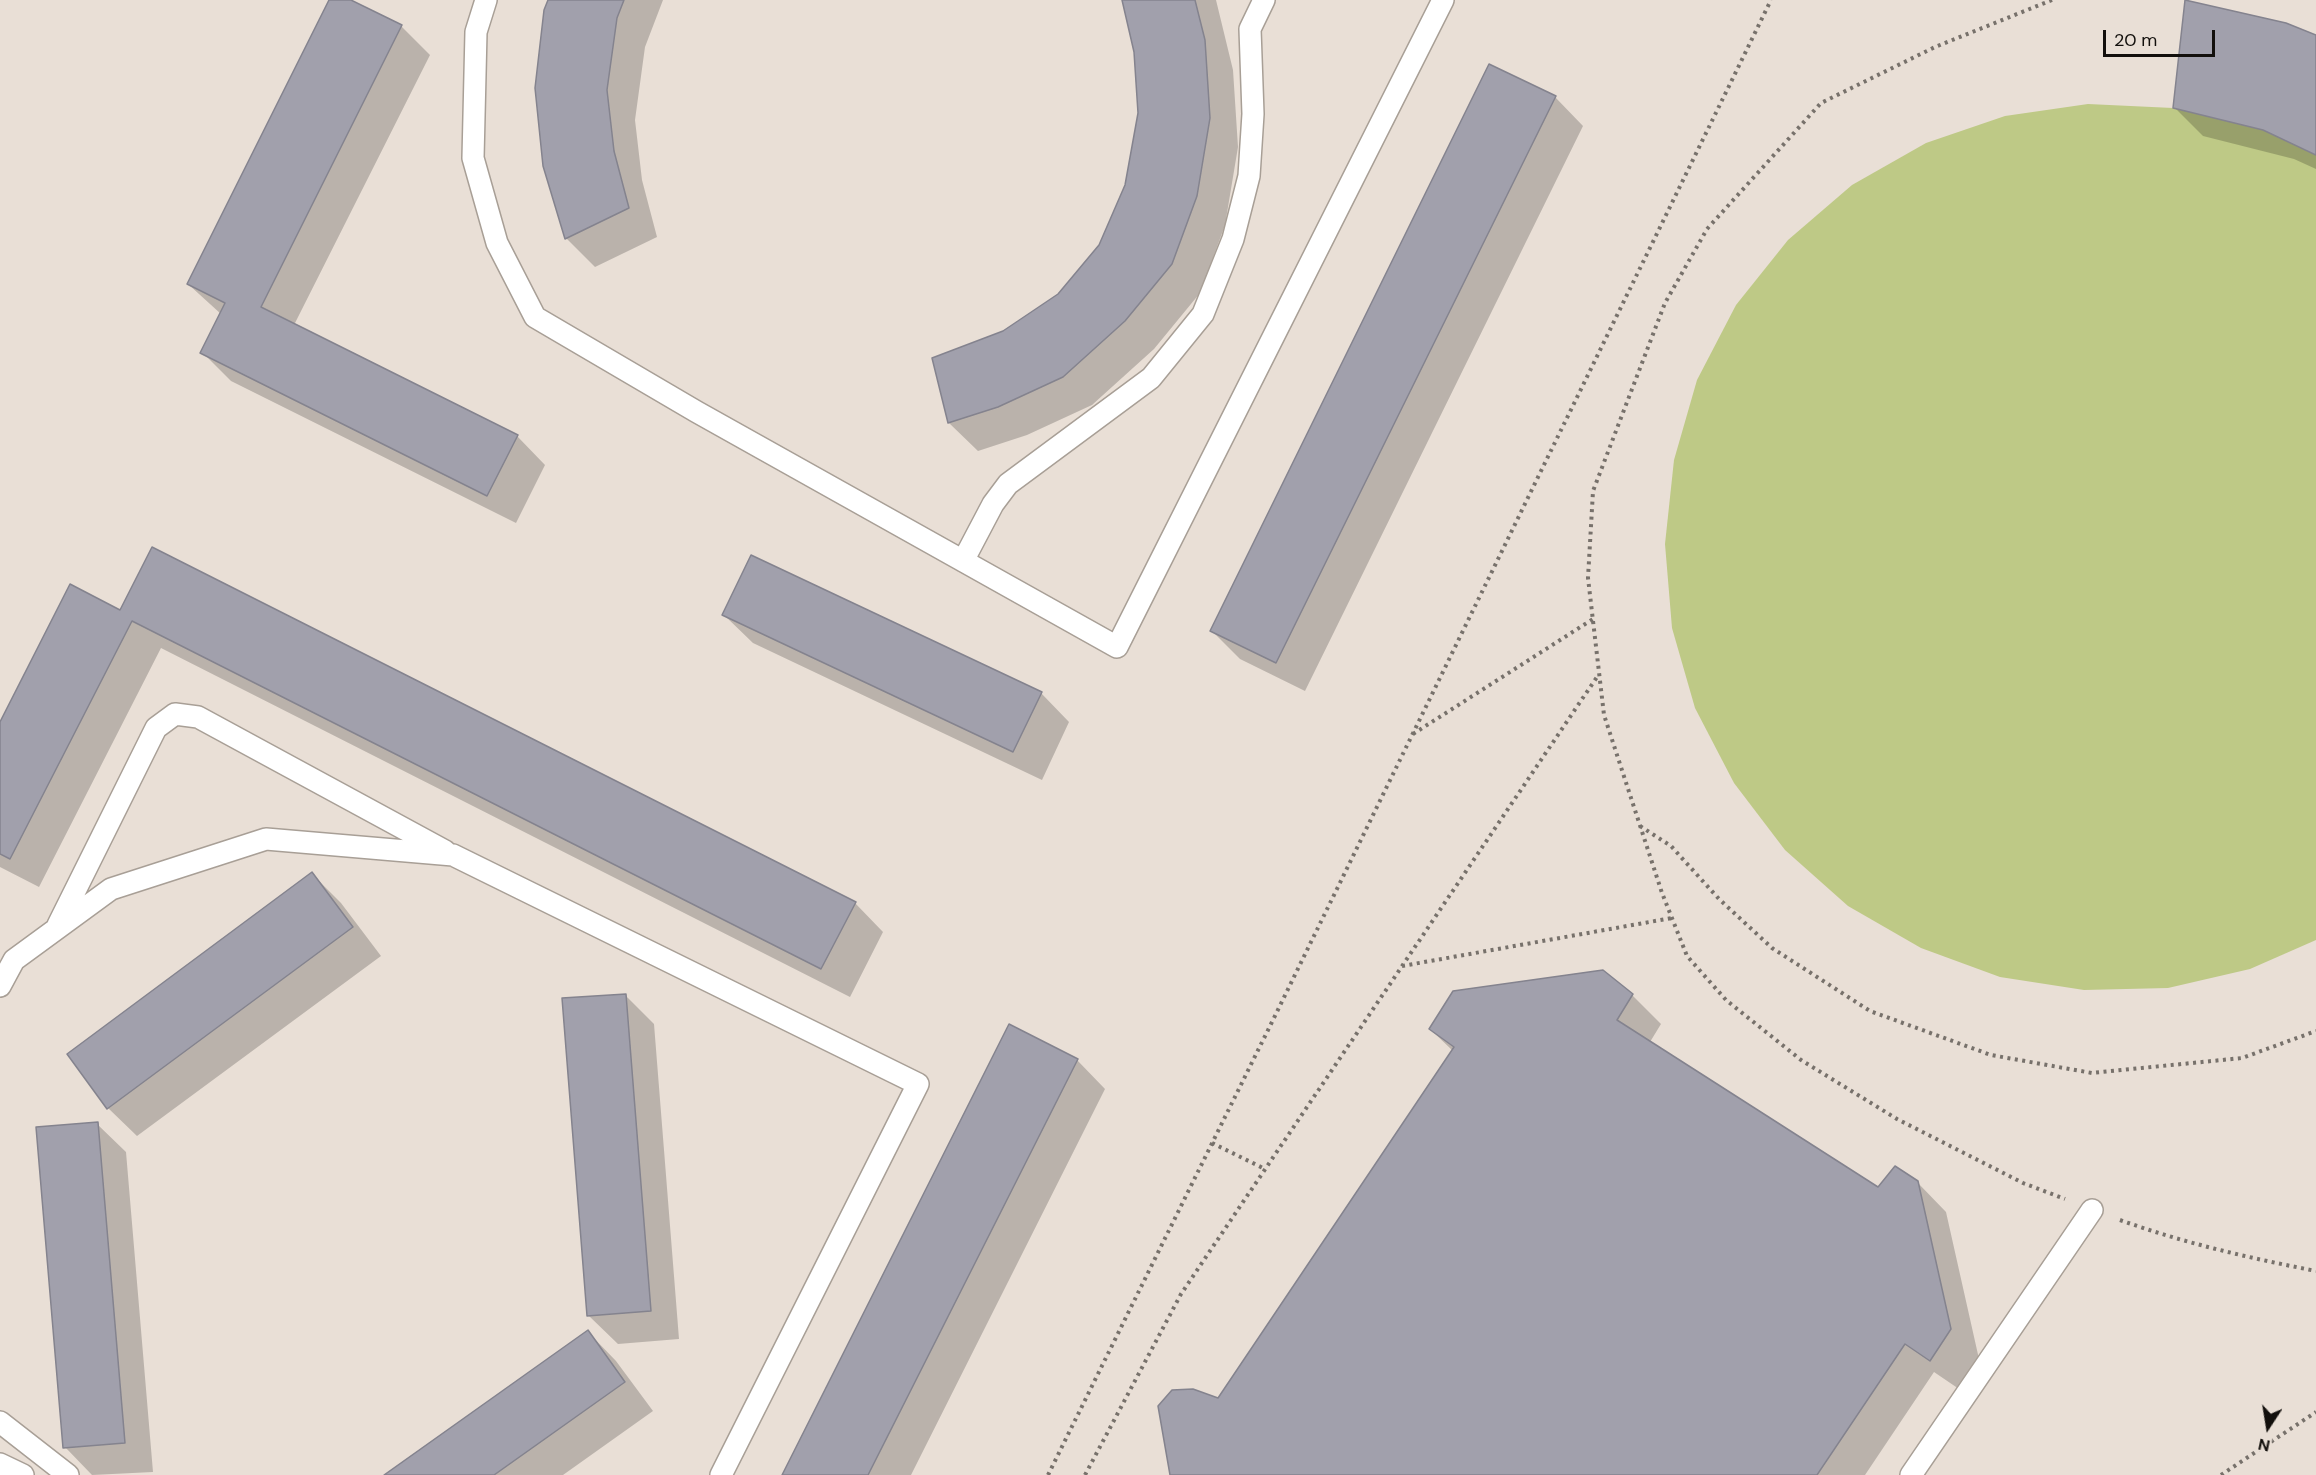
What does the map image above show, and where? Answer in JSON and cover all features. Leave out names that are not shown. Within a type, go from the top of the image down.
[{"type":"lane","points":[[486,0],[476,32],[473,158],[497,243],[535,317],[696,412],[1117,647],[1443,0]]},
{"type":"lane","points":[[963,561],[993,504],[1008,484],[1151,378],[1203,314],[1233,239],[1249,176],[1253,114],[1250,29],[1264,0]]},
{"type":"lane","points":[[56,929],[156,728],[175,714],[198,717],[453,855],[918,1084],[721,1475]]},
{"type":"lane","points":[[0,986],[14,960],[111,889],[266,839],[453,855]]},
{"type":"lane","points":[[1911,1475],[2092,1210]]},
{"type":"lane","points":[[0,1422],[68,1475]]},
{"type":"lane","points":[[0,1464],[23,1475]]},
{"type":"path","points":[[1048,1475],[1771,0]]},
{"type":"path","points":[[2052,0],[1935,47],[1821,103],[1707,229],[1665,303],[1593,491],[1588,578],[1604,715],[1640,826],[1687,956],[1726,1000],[1801,1060],[1908,1124],[2023,1183],[2162,1235],[2250,1258],[2316,1271]]},
{"type":"path","points":[[1413,734],[1593,619]]},
{"type":"path","points":[[1085,1475],[1181,1294],[1599,674]]},
{"type":"path","points":[[1640,826],[1671,846],[1719,899],[1773,948],[1792,961],[1870,1011],[1991,1055],[2092,1073],[2242,1058],[2316,1031]]},
{"type":"path","points":[[1401,966],[1672,918]]},
{"type":"path","points":[[1212,1143],[1265,1169]]},
{"type":"path","points":[[2220,1475],[2316,1412]]},
{"type":"green space","points":[[2088,104],[2173,108],[2263,130],[2316,155],[2316,940],[2250,969],[2168,988],[2084,990],[2000,977],[1921,948],[1848,906],[1785,850],[1734,783],[1695,708],[1672,628],[1665,544],[1674,460],[1697,380],[1736,305],[1788,240],[1852,185],[1926,143],[2005,116]]},
{"type":"building","points":[[329,0],[351,0],[402,25],[261,307],[518,435],[487,496],[200,353],[225,303],[187,284]]},
{"type":"building","points":[[548,0],[624,0],[617,18],[607,90],[614,151],[629,208],[565,239],[543,166],[535,88],[544,10]]},
{"type":"building","points":[[1122,0],[1195,0],[1205,40],[1210,118],[1197,196],[1172,264],[1125,321],[1063,377],[998,407],[948,423],[932,358],[1003,331],[1058,294],[1099,245],[1125,185],[1138,113],[1134,52]]},
{"type":"building","points":[[2185,0],[2286,23],[2316,35],[2316,155],[2263,130],[2173,108]]},
{"type":"building","points":[[1489,64],[1556,96],[1276,663],[1210,631]]},
{"type":"building","points":[[152,547],[856,902],[821,969],[132,621],[10,859],[0,854],[0,722],[70,584],[120,610]]},
{"type":"building","points":[[751,555],[1042,692],[1013,752],[722,615]]},
{"type":"building","points":[[312,872],[353,927],[107,1109],[67,1054]]},
{"type":"building","points":[[1603,970],[1633,994],[1617,1020],[1878,1187],[1895,1166],[1918,1181],[1951,1329],[1930,1361],[1905,1344],[1817,1475],[1170,1475],[1158,1406],[1172,1390],[1193,1389],[1218,1398],[1454,1047],[1429,1029],[1453,991]]},
{"type":"building","points":[[626,994],[651,1311],[587,1316],[562,998]]},
{"type":"building","points":[[1009,1024],[1078,1059],[868,1475],[782,1475]]},
{"type":"building","points":[[98,1122],[125,1443],[63,1448],[36,1127]]},
{"type":"building","points":[[588,1330],[625,1382],[494,1475],[384,1475]]}]
